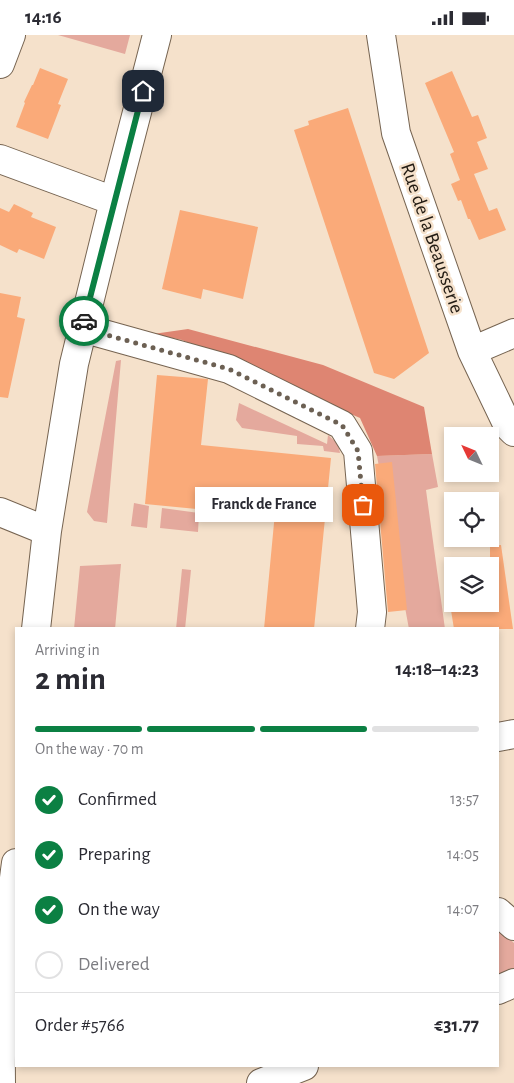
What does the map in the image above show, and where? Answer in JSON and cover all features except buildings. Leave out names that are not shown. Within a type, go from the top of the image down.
[{"type":"street","points":[[0,64],[11,35]]},
{"type":"street","points":[[36,627],[47,531],[74,364],[157,35]]},
{"type":"street","name":"Rue de la Beausserie","points":[[381,35],[396,133],[472,351],[508,426],[514,432]]},
{"type":"street","points":[[0,159],[114,201]]},
{"type":"street","points":[[82,328],[229,369],[342,425],[358,451],[372,612],[370,627]]},
{"type":"street","points":[[472,351],[514,333]]},
{"type":"street","points":[[0,512],[47,531]]},
{"type":"street","points":[[499,737],[514,734]]},
{"type":"street","points":[[1,1083],[0,1043],[10,907],[15,870]]},
{"type":"street","points":[[499,913],[514,925]]},
{"type":"street","points":[[499,990],[514,983]]},
{"type":"street","points":[[261,1083],[301,1067]]},
{"type":"shaded area","points":[[58,35],[130,35],[125,54]]},
{"type":"shaded area","points":[[188,329],[323,365],[424,407],[432,454],[377,456],[360,418],[182,340],[153,334]]},
{"type":"shaded area","points":[[121,360],[107,523],[94,521],[87,512],[116,361]]},
{"type":"shaded area","points":[[239,403],[327,444],[328,435],[338,444],[340,453],[324,451],[323,446],[297,444],[297,436],[242,428],[236,420]]},
{"type":"shaded area","points":[[432,454],[438,487],[426,490],[445,627],[409,627],[377,456]]},
{"type":"shaded area","points":[[134,503],[149,506],[147,528],[131,526]]},
{"type":"shaded area","points":[[162,508],[199,513],[198,532],[160,528]]},
{"type":"shaded area","points":[[121,564],[115,627],[74,627],[80,566]]},
{"type":"shaded area","points":[[182,569],[191,570],[185,627],[176,627]]},
{"type":"shaded area","points":[[499,929],[514,943],[514,968],[499,976]]},
{"type":"way so far","points":[[84,321],[82,328],[229,369],[342,425],[358,451],[363,505]]},
{"type":"place","name":"Franck de France","points":[[363,505]]},
{"type":"route","points":[[84,321],[143,91]]}]
